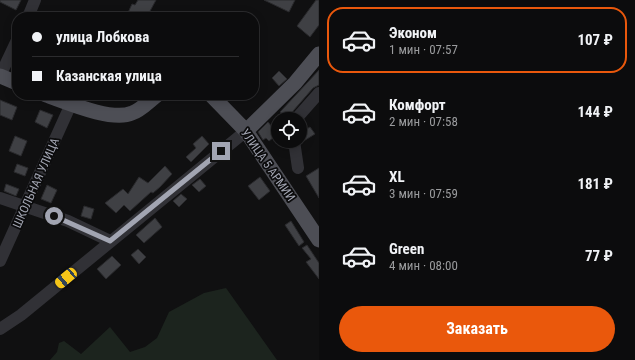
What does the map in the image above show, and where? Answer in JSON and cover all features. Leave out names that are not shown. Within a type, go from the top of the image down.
[{"type":"main road","points":[[246,131],[295,83],[318,56]]},
{"type":"main road","points":[[0,76],[12,81]]},
{"type":"main road","points":[[60,100],[103,113],[120,115],[132,114],[150,100]]},
{"type":"main road","name":"УЛИЦА 5 АРМИИ","points":[[216,100],[246,131],[319,240]]},
{"type":"street","points":[[30,12],[36,0]]},
{"type":"street","points":[[0,76],[12,51]]},
{"type":"street","points":[[302,112],[319,93]]},
{"type":"street","name":"ШКОЛЬНАЯ УЛИЦА","points":[[0,261],[71,104]]},
{"type":"street","points":[[0,329],[21,316],[110,241],[246,131]]},
{"type":"street","points":[[295,148],[298,168]]},
{"type":"street","points":[[0,198],[68,221],[110,241]]},
{"type":"shaded area","points":[[226,288],[277,360],[50,360],[57,352],[59,343],[64,341],[81,354],[110,327],[130,352],[145,347],[157,338],[169,312],[204,293]]},
{"type":"building","points":[[0,0],[21,0],[16,10],[0,2]]},
{"type":"building","points":[[138,0],[156,0],[150,12],[128,12],[132,4],[135,5]]},
{"type":"building","points":[[264,0],[295,0],[289,12]]},
{"type":"building","points":[[316,0],[319,0],[319,25],[310,37],[297,26]]},
{"type":"building","points":[[319,70],[319,85],[313,88],[292,112],[280,112]]},
{"type":"building","points":[[279,71],[287,79],[279,86],[272,78]]},
{"type":"building","points":[[0,100],[17,107],[12,120],[0,115]]},
{"type":"building","points":[[40,110],[53,115],[47,128],[35,122]]},
{"type":"building","points":[[268,122],[271,126],[271,139],[269,141],[266,138],[263,140],[258,132]]},
{"type":"building","points":[[310,127],[315,134],[307,139],[307,129]]},
{"type":"building","points":[[15,136],[27,141],[21,156],[9,151]]},
{"type":"building","points":[[202,136],[209,144],[191,162],[186,157],[196,148],[193,144]]},
{"type":"building","points":[[17,164],[28,168],[25,176],[14,172]]},
{"type":"building","points":[[165,166],[172,174],[160,187],[153,193],[151,192],[130,211],[124,205],[116,213],[105,203],[123,189],[128,194],[139,177],[148,183]]},
{"type":"building","points":[[319,168],[319,198],[306,176]]},
{"type":"building","points":[[260,177],[270,191],[259,200],[248,186]]},
{"type":"building","points":[[200,179],[206,186],[199,192],[192,185]]},
{"type":"building","points":[[6,184],[19,189],[16,196],[4,191]]},
{"type":"building","points":[[47,185],[57,190],[51,203],[41,199]]},
{"type":"building","points":[[181,194],[187,199],[179,207],[173,201]]},
{"type":"building","points":[[84,206],[94,209],[91,219],[81,216]]},
{"type":"building","points":[[155,218],[162,227],[144,243],[136,235]]},
{"type":"building","points":[[291,221],[304,242],[299,246],[285,225]]},
{"type":"building","points":[[307,245],[319,263],[319,279],[306,262],[311,259],[302,248]]},
{"type":"building","points":[[138,249],[146,257],[139,264],[131,255]]},
{"type":"building","points":[[112,256],[121,265],[106,279],[97,269]]},
{"type":"route","points":[[54,216],[110,241],[221,151]]}]
